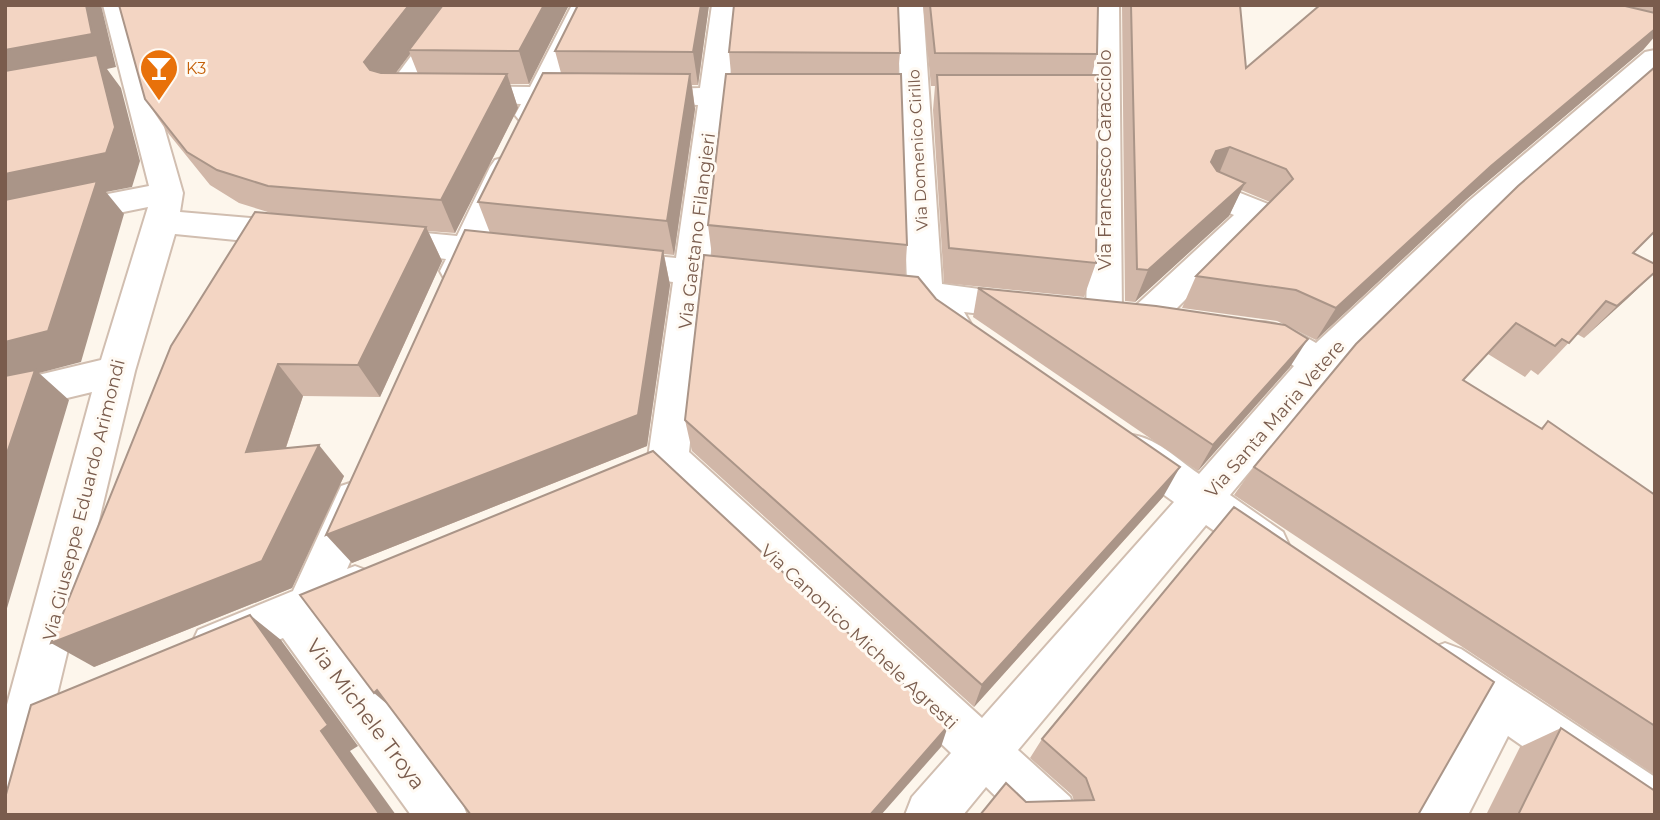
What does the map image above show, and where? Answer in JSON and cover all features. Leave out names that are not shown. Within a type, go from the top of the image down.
[{"type":"street","points":[[116,5],[120,77],[164,208]]},
{"type":"street","points":[[463,5],[396,95],[808,97]]},
{"type":"street","points":[[444,300],[584,5]]},
{"type":"street","name":"Via Gaetano Filangieri","points":[[649,465],[692,272],[725,5]]},
{"type":"street","name":"Via Domenico Cirillo","points":[[905,293],[915,98],[910,5]]},
{"type":"street","name":"Via Francesco Caracciolo","points":[[1081,312],[1105,99],[1106,5]]},
{"type":"street","name":"Via Santa Maria Vetere","points":[[930,815],[1319,363],[1650,46]]},
{"type":"street","points":[[1023,99],[1105,99]]},
{"type":"street","points":[[1144,319],[1257,212],[1215,194]]},
{"type":"street","points":[[5,225],[164,208],[342,238],[546,257]]},
{"type":"street","name":"Via Giuseppe Eduardo Arimondi","points":[[5,807],[16,725],[164,208]]},
{"type":"street","points":[[586,261],[792,282]]},
{"type":"street","points":[[905,293],[1184,325]]},
{"type":"street","points":[[905,293],[980,344]]},
{"type":"street","points":[[1224,330],[1277,338],[1319,363]]},
{"type":"street","points":[[5,398],[116,372]]},
{"type":"street","points":[[1103,430],[1295,562]]},
{"type":"street","points":[[300,609],[371,465]]},
{"type":"street","name":"Via Canonico Michele Agresti","points":[[649,465],[983,752],[1052,815]]},
{"type":"street","points":[[178,660],[386,574]]},
{"type":"street","name":"Via Michele Troya","points":[[300,609],[442,815]]},
{"type":"street","points":[[1409,640],[1655,807]]},
{"type":"street","points":[[16,725],[77,701]]},
{"type":"street","points":[[1441,815],[1500,702]]},
{"type":"building","points":[[5,5],[86,5],[92,34],[5,50]]},
{"type":"building","points":[[119,5],[409,5],[364,62],[370,70],[381,73],[507,74],[441,200],[268,186],[217,170],[187,152],[145,99]]},
{"type":"building","points":[[443,5],[544,5],[519,51],[409,50]]},
{"type":"building","points":[[578,5],[701,5],[693,52],[555,51]]},
{"type":"building","points":[[734,5],[898,5],[900,53],[729,52]]},
{"type":"building","points":[[930,5],[1098,5],[1097,54],[935,53]]},
{"type":"building","points":[[1131,5],[1240,5],[1246,68],[1320,5],[1621,5],[1655,13],[1655,29],[1491,166],[1336,308],[1296,290],[1196,276],[1293,179],[1286,169],[1230,147],[1216,151],[1211,162],[1217,171],[1245,183],[1148,270],[1137,269]]},
{"type":"building","points":[[97,55],[115,127],[106,153],[5,174],[5,71]]},
{"type":"building","points":[[1655,67],[1655,231],[1633,253],[1655,264],[1655,272],[1617,306],[1606,301],[1569,343],[1562,339],[1555,346],[1516,323],[1463,380],[1542,429],[1548,421],[1655,495],[1655,726],[1254,467],[1356,344],[1518,186]]},
{"type":"building","points":[[543,73],[690,74],[667,221],[478,202]]},
{"type":"building","points":[[726,74],[901,74],[907,245],[708,225]]},
{"type":"building","points":[[937,75],[1098,75],[1096,263],[949,248]]},
{"type":"building","points":[[97,181],[48,331],[5,342],[5,200]]},
{"type":"building","points":[[255,212],[426,227],[358,365],[278,364],[246,452],[319,445],[262,561],[51,643],[171,346]]},
{"type":"building","points":[[465,230],[663,251],[638,415],[326,535]]},
{"type":"building","points":[[704,255],[918,277],[936,299],[1180,467],[982,685],[685,420]]},
{"type":"building","points":[[978,288],[1156,306],[1285,325],[1308,339],[1213,445]]},
{"type":"building","points":[[35,370],[5,459],[5,376]]},
{"type":"building","points":[[653,451],[948,726],[870,815],[471,815],[377,690],[374,693],[300,595]]},
{"type":"building","points":[[1234,507],[1494,682],[1418,815],[980,815],[1006,783],[1026,802],[1094,800],[1086,778],[1042,739]]},
{"type":"building","points":[[250,615],[328,725],[321,731],[380,815],[5,815],[5,798],[31,705]]},
{"type":"building","points":[[1561,728],[1655,791],[1655,815],[1518,815]]},
{"type":"place","name":"K3","points":[[159,102]]}]
